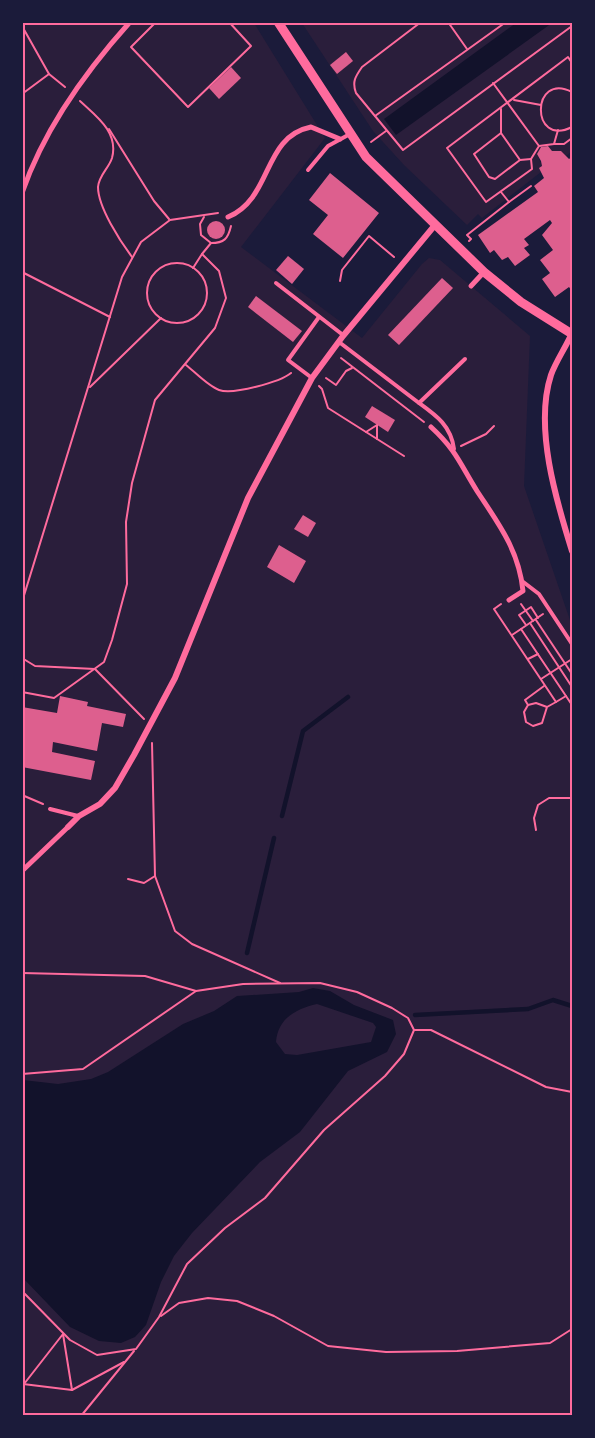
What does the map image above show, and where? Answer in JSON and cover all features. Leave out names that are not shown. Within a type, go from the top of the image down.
[{"type":"street","points":[[22,193],[28,176],[72,93],[130,22]]},
{"type":"street","points":[[278,22],[361,149],[484,272],[521,302],[572,333],[551,374],[545,409],[549,459],[561,517],[573,551]]},
{"type":"street","points":[[228,217],[238,213],[257,192],[279,146],[290,135],[311,127],[340,139]]},
{"type":"street","points":[[22,871],[79,816],[100,804],[115,788],[150,725],[189,646],[248,498],[312,380],[339,342],[435,225]]},
{"type":"street","points":[[471,286],[484,272]]},
{"type":"street","points":[[431,427],[454,449],[475,487],[506,534],[522,581],[523,591],[509,600]]},
{"type":"lane","points":[[308,170],[328,146],[351,133]]},
{"type":"lane","points":[[276,283],[344,336]]},
{"type":"lane","points":[[312,380],[288,360],[320,317]]},
{"type":"lane","points":[[339,342],[439,417],[450,432],[454,449]]},
{"type":"lane","points":[[419,403],[465,359]]},
{"type":"lane","points":[[522,581],[538,594],[573,644]]},
{"type":"lane","points":[[50,809],[79,816]]},
{"type":"path","points":[[156,22],[131,47],[188,107],[251,46],[229,22]]},
{"type":"path","points":[[421,22],[390,44],[355,77],[353,85],[356,93],[403,150],[573,26]]},
{"type":"path","points":[[448,22],[467,49]]},
{"type":"path","points":[[375,116],[506,22]]},
{"type":"path","points":[[22,26],[49,74],[107,127],[154,201],[170,220]]},
{"type":"path","points":[[539,146],[531,159],[532,169],[486,202],[447,148],[568,57],[573,63]]},
{"type":"path","points":[[22,94],[49,74]]},
{"type":"path","points":[[493,83],[539,146]]},
{"type":"path","points":[[573,92],[560,88],[553,90],[542,100],[541,105],[541,117],[545,124],[558,130],[573,127]]},
{"type":"path","points":[[513,99],[541,105]]},
{"type":"path","points":[[501,109],[501,133],[520,160]]},
{"type":"path","points":[[107,127],[112,140],[112,158],[102,173],[98,188],[108,219],[132,258]]},
{"type":"path","points":[[554,144],[558,130]]},
{"type":"path","points":[[361,149],[386,131]]},
{"type":"path","points":[[501,133],[474,154],[489,177],[495,179],[520,160],[531,159]]},
{"type":"path","points":[[539,146],[564,144],[573,138]]},
{"type":"path","points":[[467,243],[471,239],[467,235],[531,186]]},
{"type":"path","points":[[500,192],[509,202]]},
{"type":"path","points":[[214,212],[228,217],[232,226],[228,237],[221,243],[211,243],[201,235],[200,224],[204,217],[214,212]]},
{"type":"path","points":[[22,602],[122,277],[141,242],[170,220],[188,215],[204,217]]},
{"type":"path","points":[[340,281],[342,270],[369,236],[402,264]]},
{"type":"path","points":[[193,268],[211,243]]},
{"type":"path","points":[[22,692],[54,698],[104,662],[121,611],[127,584],[128,513],[132,483],[154,400],[215,328],[226,298],[219,271],[202,254]]},
{"type":"path","points":[[174,264],[193,268],[203,278],[206,286],[206,302],[202,310],[197,316],[182,323],[161,318],[149,302],[148,285],[152,277],[158,270],[174,264]]},
{"type":"path","points":[[22,272],[110,317]]},
{"type":"path","points":[[88,388],[161,318]]},
{"type":"path","points":[[332,351],[431,427]]},
{"type":"path","points":[[185,364],[219,390],[232,391],[282,379],[296,366]]},
{"type":"path","points":[[317,372],[336,385],[346,371],[352,368]]},
{"type":"path","points":[[312,380],[322,389],[328,408],[404,456]]},
{"type":"path","points":[[366,432],[377,425],[377,439]]},
{"type":"path","points":[[454,449],[467,445],[494,426]]},
{"type":"path","points":[[515,595],[573,674]]},
{"type":"path","points":[[509,600],[494,609],[556,702]]},
{"type":"path","points":[[533,622],[519,615],[531,607],[533,622],[573,687]]},
{"type":"path","points":[[512,635],[543,614]]},
{"type":"path","points":[[520,629],[573,705]]},
{"type":"path","points":[[528,659],[538,654]]},
{"type":"path","points":[[22,658],[34,666],[95,669],[150,725],[153,745],[155,876],[175,931],[192,944],[282,984]]},
{"type":"path","points":[[541,679],[573,659]]},
{"type":"path","points":[[545,686],[525,700],[528,705],[524,717],[533,726],[542,723],[547,707],[566,696]]},
{"type":"path","points":[[528,705],[536,703],[547,707]]},
{"type":"path","points":[[22,795],[40,801],[50,809]]},
{"type":"path","points":[[536,830],[534,818],[538,805],[549,798],[573,798]]},
{"type":"path","points":[[128,879],[144,883],[155,876]]},
{"type":"path","points":[[22,973],[145,976],[196,991],[243,984],[320,983],[357,992],[392,1008],[408,1018],[414,1030],[404,1054],[384,1076],[324,1130],[265,1198],[225,1228],[186,1264],[159,1317],[81,1416]]},
{"type":"path","points":[[22,1074],[83,1069],[196,991]]},
{"type":"path","points":[[414,1030],[431,1030],[546,1087],[573,1092]]},
{"type":"path","points":[[22,1291],[63,1334],[97,1356],[136,1349]]},
{"type":"path","points":[[159,1317],[178,1304],[208,1298],[237,1301],[274,1316],[328,1346],[386,1352],[457,1351],[550,1343],[573,1329]]},
{"type":"path","points":[[23,1384],[63,1334]]},
{"type":"path","points":[[63,1334],[72,1390]]},
{"type":"path","points":[[23,1384],[72,1390],[124,1362]]},
{"type":"shaded area","points":[[23,23],[254,23],[325,138],[241,247],[362,338],[429,258],[440,260],[530,336],[524,486],[572,626],[572,1415],[23,1415]]},
{"type":"shaded area","points":[[302,23],[572,23],[572,151],[565,157],[552,151],[548,146],[541,147],[537,154],[542,166],[539,168],[541,172],[482,218],[478,214],[467,225],[404,165],[373,131]]},
{"type":"shaded area","points":[[516,23],[552,23],[396,135],[384,119]]},
{"type":"shaded area","points":[[313,988],[330,991],[354,1005],[393,1020],[396,1034],[387,1052],[348,1071],[300,1132],[260,1162],[192,1233],[174,1256],[161,1282],[146,1325],[135,1337],[121,1343],[99,1341],[70,1327],[23,1278],[23,1080],[58,1084],[91,1079],[108,1072],[183,1024],[214,1011],[237,996],[299,992]],"holes":[[[317,1004],[373,1023],[376,1027],[371,1042],[297,1055],[285,1054],[276,1042],[280,1027],[289,1016]]]},
{"type":"building","points":[[346,52],[353,61],[337,74],[330,65]]},
{"type":"building","points":[[231,67],[241,78],[219,99],[209,88]]},
{"type":"building","points":[[548,146],[552,151],[561,151],[569,159],[572,157],[572,291],[569,287],[555,297],[542,279],[550,273],[540,260],[553,250],[542,235],[552,223],[550,220],[524,239],[529,245],[524,248],[530,255],[515,266],[508,257],[502,260],[494,250],[490,253],[478,235],[538,192],[534,186],[544,178],[539,168],[542,166],[537,154],[541,147]]},
{"type":"building","points":[[330,173],[379,213],[343,258],[313,234],[328,215],[309,200]]},
{"type":"building","points":[[216,221],[222,224],[225,230],[222,236],[216,239],[210,236],[207,230],[210,224]]},
{"type":"building","points":[[288,256],[304,269],[292,284],[276,270]]},
{"type":"building","points":[[442,278],[453,288],[399,345],[388,335]]},
{"type":"building","points":[[256,296],[302,331],[293,342],[248,307]]},
{"type":"building","points":[[372,406],[395,420],[388,432],[365,417]]},
{"type":"building","points":[[303,515],[316,523],[308,537],[294,529]]},
{"type":"building","points":[[279,545],[306,561],[294,583],[267,567]]},
{"type":"building","points":[[60,696],[88,702],[87,706],[126,714],[123,727],[102,723],[97,751],[53,742],[52,752],[95,761],[91,780],[22,767],[22,707],[57,713]]},
{"type":"waterway","points":[[282,816],[303,731],[348,697]]},
{"type":"waterway","points":[[247,953],[274,838]]},
{"type":"waterway","points":[[415,1015],[528,1009],[553,1000],[572,1006]]}]
